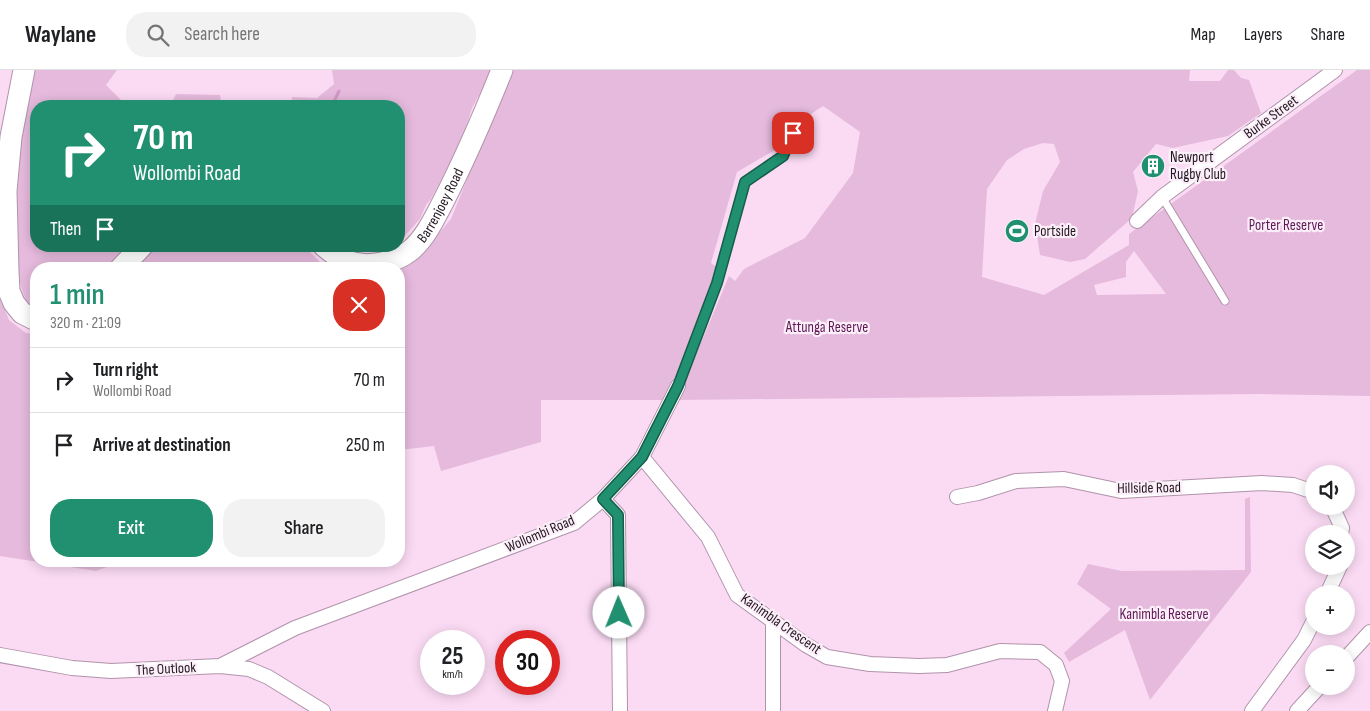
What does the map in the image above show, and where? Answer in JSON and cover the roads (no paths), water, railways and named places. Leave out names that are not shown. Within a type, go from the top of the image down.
[{"type":"main road","points":[[24,70],[11,137],[6,191],[9,290],[14,303],[22,313],[30,317]]},
{"type":"main road","name":"Barrenjoey Road","points":[[383,262],[396,260],[416,246],[429,229],[454,182],[502,70]]},
{"type":"main road","points":[[127,262],[136,252]]},
{"type":"main road","name":"Barrenjoey Road","points":[[333,252],[350,262]]},
{"type":"street","name":"Burke Street","points":[[1137,220],[1162,197],[1336,70]]},
{"type":"street","name":"Wollombi Road","points":[[220,666],[295,628],[574,523],[603,499],[642,457],[678,386]]},
{"type":"street","name":"Kanimbla Crescent","points":[[642,457],[708,537],[737,595],[773,623],[806,645],[828,657],[870,664],[948,665],[1000,651],[1040,652],[1056,665],[1062,681],[1055,711]]},
{"type":"street","name":"Hillside Road","points":[[957,497],[978,493],[1016,481],[1064,479],[1122,491],[1262,483],[1293,485],[1305,489]]},
{"type":"street","points":[[603,499],[618,515],[620,711]]},
{"type":"street","points":[[773,623],[773,711]]},
{"type":"street","points":[[1355,648],[1370,632]]},
{"type":"street","points":[[1252,711],[1306,635]]},
{"type":"street","name":"The Outlook","points":[[0,655],[72,668],[110,671],[220,666],[250,669],[323,711]]},
{"type":"street","points":[[1297,711],[1312,695]]},
{"type":"lane","name":"Wollombi Road","points":[[678,386],[717,283],[745,182],[783,156],[793,133]]},
{"type":"lane","points":[[1162,197],[1225,301]]},
{"type":"waterway","points":[[335,100],[339,91]]},
{"type":"place","name":"Newport Rugby Club","points":[[1153,166]]},
{"type":"place","name":"Portside","points":[[1017,231]]},
{"type":"park label","name":"Porter Reserve","points":[[1286,225]]},
{"type":"park label","name":"Attunga Reserve","points":[[827,327]]},
{"type":"park label","name":"Kanimbla Reserve","points":[[1164,614]]}]
